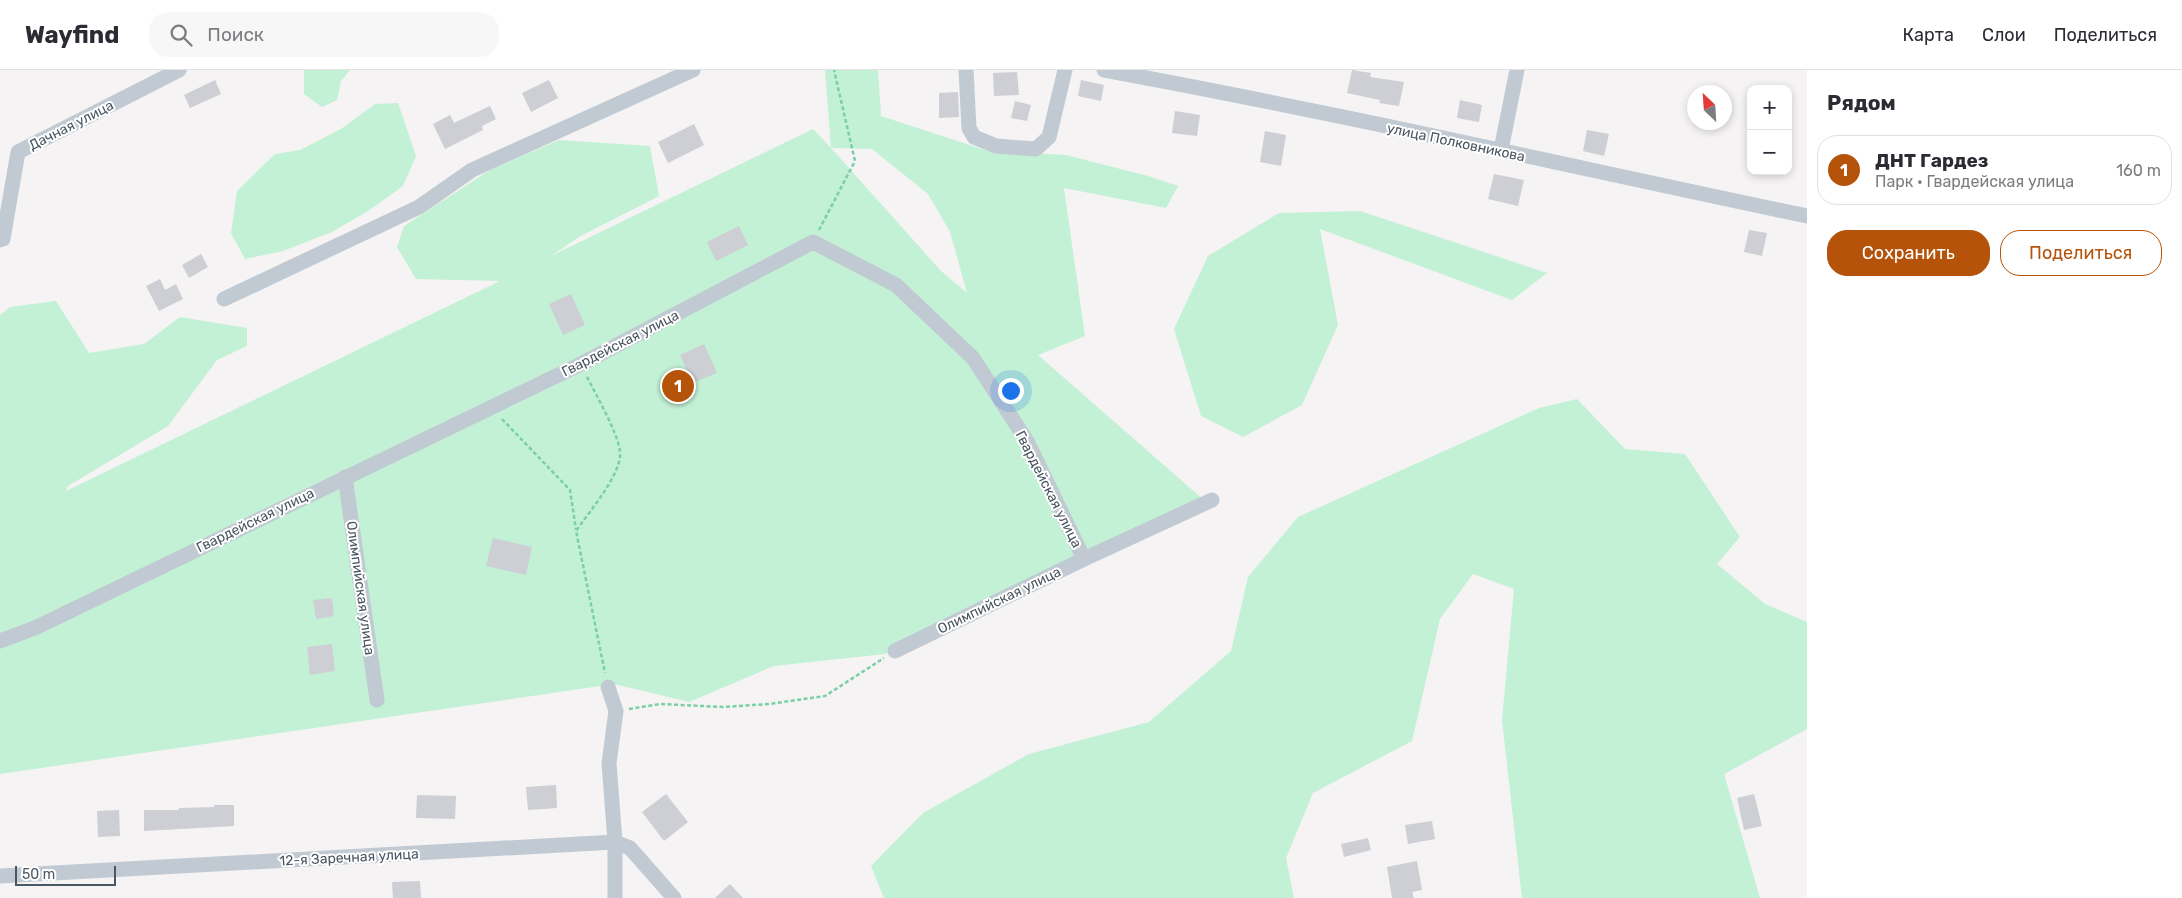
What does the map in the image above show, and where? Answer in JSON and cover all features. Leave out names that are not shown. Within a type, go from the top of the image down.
[{"type":"street","name":"Дачная улица","points":[[0,240],[3,239],[18,152],[180,70]]},
{"type":"street","points":[[224,299],[419,207],[472,170],[693,70]]},
{"type":"street","points":[[966,70],[969,128],[974,138],[996,146],[1036,149],[1049,137],[1065,70]]},
{"type":"street","name":"улица Полковникова","points":[[1104,70],[1501,150],[1604,174],[1807,216]]},
{"type":"street","points":[[1501,150],[1517,70]]},
{"type":"street","name":"Гвардейская улица","points":[[0,641],[37,627],[581,364],[813,242],[896,285],[973,358],[1027,441],[1084,559]]},
{"type":"street","name":"Олимпийская улица","points":[[345,477],[377,700]]},
{"type":"street","name":"Олимпийская улица","points":[[896,651],[1084,559],[1212,500]]},
{"type":"street","points":[[608,687],[616,711],[609,763],[615,842],[615,898]]},
{"type":"street","points":[[615,842],[630,848],[674,898]]},
{"type":"street","name":"12-я Заречная улица","points":[[0,876],[615,842]]},
{"type":"path","points":[[813,242],[855,161],[834,70]]},
{"type":"path","points":[[576,532],[617,471],[621,453],[616,437],[581,364]]},
{"type":"path","points":[[491,407],[570,490],[576,532],[608,687]]},
{"type":"path","points":[[616,711],[660,704],[732,706],[825,696],[896,651]]},
{"type":"green space","points":[[304,70],[350,70],[341,81],[337,100],[322,107],[304,94]]},
{"type":"green space","points":[[825,70],[878,70],[881,116],[988,151],[1066,155],[1148,176],[1178,186],[1166,208],[1064,188],[1085,336],[1038,355],[1205,501],[885,654],[774,666],[689,702],[614,684],[0,774],[0,315],[10,307],[56,301],[89,353],[144,344],[180,317],[247,328],[247,346],[217,360],[168,426],[68,486],[66,491],[500,281],[416,279],[397,247],[404,226],[490,170],[559,140],[650,146],[659,196],[579,237],[551,256],[813,129],[831,148]],"holes":[[[831,148],[872,149],[928,194],[950,232],[967,293],[941,271]]]},
{"type":"green space","points":[[398,103],[416,156],[403,186],[368,211],[332,232],[283,251],[245,259],[231,233],[237,191],[275,154],[300,150],[341,129],[375,104]]},
{"type":"green space","points":[[1360,211],[1547,273],[1512,300],[1320,229],[1338,325],[1302,405],[1243,437],[1201,416],[1174,329],[1208,256],[1279,213]]},
{"type":"green space","points":[[1577,399],[1625,449],[1685,454],[1740,537],[1717,564],[1765,604],[1807,622],[1807,729],[1724,774],[1760,898],[1522,898],[1502,720],[1514,589],[1473,574],[1440,619],[1412,741],[1313,793],[1286,858],[1294,898],[884,898],[871,866],[923,813],[1029,754],[1149,722],[1231,651],[1248,577],[1298,517],[1539,408]]},
{"type":"building","points":[[1352,70],[1371,73],[1370,77],[1404,82],[1399,106],[1379,103],[1380,100],[1347,93]]},
{"type":"building","points":[[1017,72],[1019,95],[994,96],[993,73]]},
{"type":"building","points":[[215,80],[221,94],[190,108],[184,95]]},
{"type":"building","points":[[549,80],[558,98],[531,112],[522,93]]},
{"type":"building","points":[[1081,80],[1104,85],[1101,101],[1078,96]]},
{"type":"building","points":[[958,92],[959,117],[939,118],[939,93]]},
{"type":"building","points":[[1460,100],[1482,105],[1479,122],[1457,118]]},
{"type":"building","points":[[1015,101],[1031,105],[1027,121],[1011,118]]},
{"type":"building","points":[[490,106],[496,119],[482,126],[483,130],[445,149],[433,124],[450,115],[454,123]]},
{"type":"building","points":[[1175,111],[1200,115],[1197,136],[1172,133]]},
{"type":"building","points":[[694,124],[704,145],[668,163],[658,142]]},
{"type":"building","points":[[1587,130],[1609,134],[1604,156],[1583,151]]},
{"type":"building","points":[[1265,131],[1286,135],[1281,166],[1260,162]]},
{"type":"building","points":[[1494,174],[1524,180],[1518,206],[1488,199]]},
{"type":"building","points":[[739,226],[748,245],[716,261],[707,242]]},
{"type":"building","points":[[1749,230],[1767,233],[1762,256],[1744,252]]},
{"type":"building","points":[[201,254],[208,267],[189,278],[182,265]]},
{"type":"building","points":[[160,279],[165,290],[176,284],[183,299],[159,311],[146,286]]},
{"type":"building","points":[[571,294],[585,325],[563,335],[549,304]]},
{"type":"building","points":[[704,344],[717,373],[693,383],[680,355]]},
{"type":"building","points":[[493,538],[532,547],[526,575],[486,566]]},
{"type":"building","points":[[332,598],[334,616],[316,619],[313,600]]},
{"type":"building","points":[[332,644],[335,671],[310,675],[307,647]]},
{"type":"building","points":[[556,785],[557,808],[528,810],[526,787]]},
{"type":"building","points":[[666,794],[688,822],[664,841],[642,812]]},
{"type":"building","points":[[1754,794],[1762,826],[1744,830],[1737,798]]},
{"type":"building","points":[[417,795],[456,796],[455,819],[416,818]]},
{"type":"building","points":[[214,805],[234,805],[234,826],[144,831],[144,810],[179,810],[179,808],[214,807]]},
{"type":"building","points":[[119,810],[120,836],[98,837],[97,811]]},
{"type":"building","points":[[1432,821],[1435,839],[1408,844],[1405,825]]},
{"type":"building","points":[[1368,838],[1371,850],[1344,857],[1341,844]]},
{"type":"building","points":[[1417,861],[1422,890],[1412,892],[1414,898],[1392,898],[1387,867]]},
{"type":"building","points":[[420,881],[421,898],[393,898],[392,882]]},
{"type":"building","points":[[730,884],[743,898],[715,898]]},
{"type":"place","name":"ДНТ Гардез","points":[[678,386]]}]
